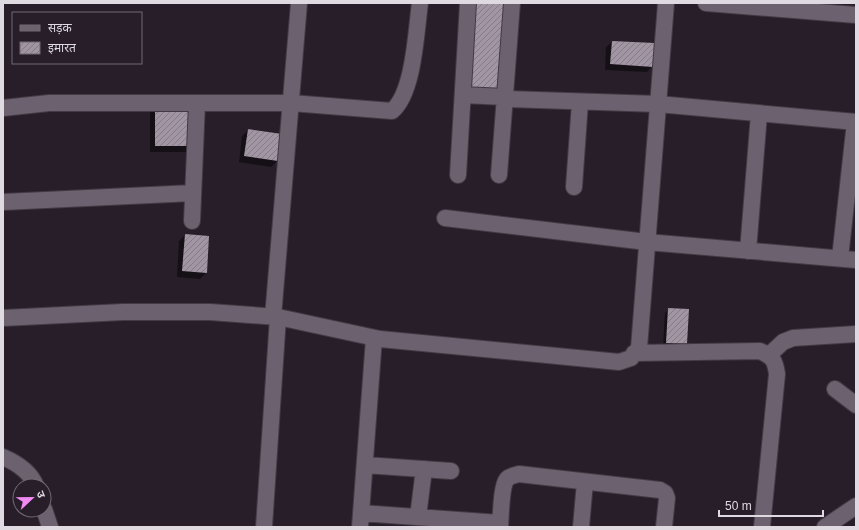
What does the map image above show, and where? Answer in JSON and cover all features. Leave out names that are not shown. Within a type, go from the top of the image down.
[{"type":"street","points":[[264,527],[276,317],[299,3]]},
{"type":"street","points":[[3,108],[49,103],[196,103],[291,104],[392,111],[408,85],[411,73],[420,3]]},
{"type":"street","points":[[458,175],[468,3]]},
{"type":"street","points":[[499,175],[512,3]]},
{"type":"street","points":[[3,318],[146,312],[210,312],[276,317],[374,338],[620,362],[631,358],[638,348],[666,3]]},
{"type":"street","points":[[706,3],[856,15]]},
{"type":"street","points":[[463,95],[580,102],[658,104],[855,122],[840,258]]},
{"type":"street","points":[[574,187],[580,102]]},
{"type":"street","points":[[192,221],[196,103]]},
{"type":"street","points":[[748,251],[759,114]]},
{"type":"street","points":[[3,202],[193,193]]},
{"type":"street","points":[[445,218],[647,242],[856,260]]},
{"type":"street","points":[[769,355],[783,342],[793,338],[856,334]]},
{"type":"street","points":[[374,338],[361,520],[418,517],[500,525],[504,487],[507,479],[519,474],[660,490],[665,493],[667,498],[664,527]]},
{"type":"street","points":[[634,353],[760,351],[769,355],[775,363],[778,374],[762,527]]},
{"type":"street","points":[[835,389],[856,405]]},
{"type":"street","points":[[3,456],[26,470],[31,478]]},
{"type":"street","points":[[365,465],[451,471]]},
{"type":"street","points":[[418,517],[424,469]]},
{"type":"street","points":[[581,527],[585,482]]},
{"type":"street","points":[[825,527],[856,506]]},
{"type":"building","points":[[471,3],[509,3],[503,93],[465,90]]},
{"type":"building","points":[[612,41],[655,43],[653,67],[610,64]]},
{"type":"building","points":[[155,106],[194,106],[194,146],[155,146]]},
{"type":"building","points":[[248,129],[282,134],[278,161],[244,156]]},
{"type":"building","points":[[185,234],[209,236],[207,273],[182,271]]},
{"type":"building","points":[[668,308],[689,309],[687,344],[666,343]]}]
